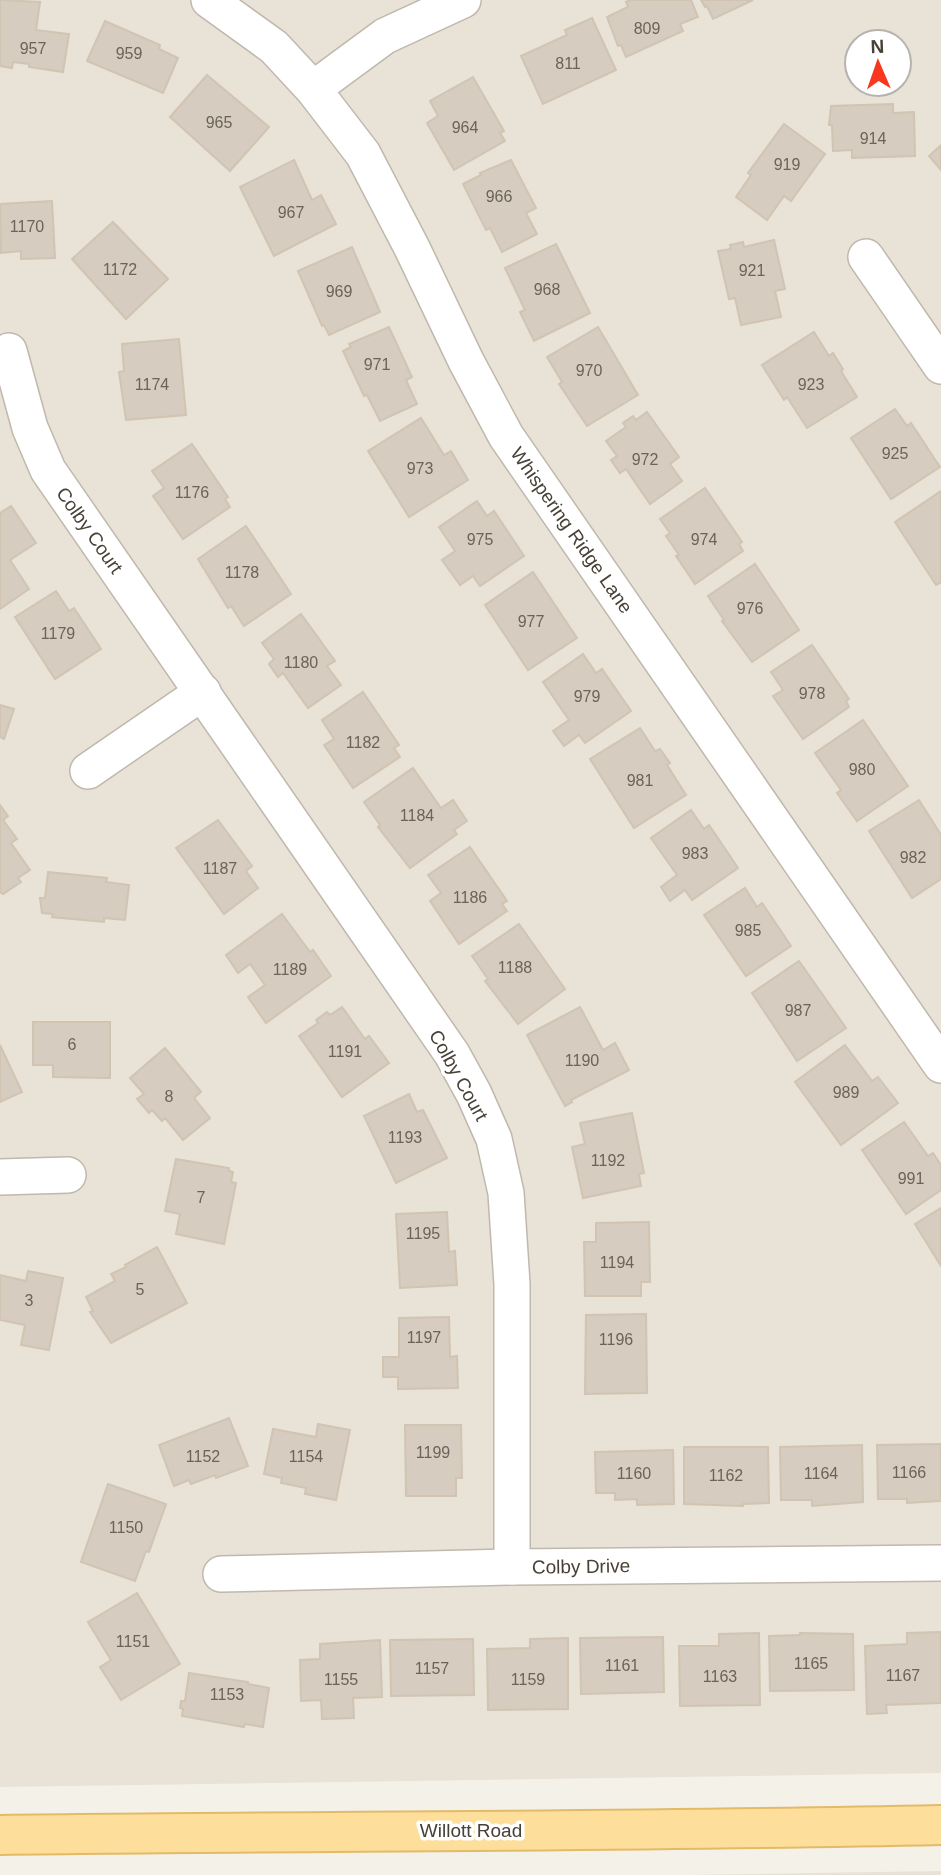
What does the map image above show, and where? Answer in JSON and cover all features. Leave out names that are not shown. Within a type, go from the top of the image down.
[{"type":"main road","name":"Willott Road","points":[[0,1835],[941,1825]]},
{"type":"street","name":"Whispering Ridge Lane","points":[[209,0],[274,47],[313,89],[363,154],[506,436],[941,1065]]},
{"type":"street","points":[[313,89],[385,36],[463,0]]},
{"type":"street","points":[[866,257],[941,366]]},
{"type":"street","name":"Colby Court","points":[[9,351],[30,428],[48,470],[452,1054],[494,1139],[506,1193],[512,1284],[512,1567]]},
{"type":"street","points":[[88,771],[203,692]]},
{"type":"street","points":[[0,1177],[68,1175]]},
{"type":"street","name":"Colby Drive","points":[[222,1574],[512,1567],[941,1563]]},
{"type":"shaded area","points":[[0,0],[941,0],[941,1773],[0,1787]]},
{"type":"shaded area","points":[[941,1871],[941,1875],[688,1875]]},
{"type":"building","points":[[0,0],[40,2],[36,30],[69,34],[63,72],[13,62],[12,68],[0,66]]},
{"type":"building","points":[[691,0],[698,17],[680,24],[683,31],[626,57],[621,45],[618,46],[607,17],[628,7],[626,2]]},
{"type":"building","points":[[701,0],[753,0],[713,19]]},
{"type":"building","points":[[592,18],[616,70],[543,104],[521,56],[567,35],[565,30]]},
{"type":"building","points":[[105,21],[160,45],[159,49],[178,58],[163,93],[87,61]]},
{"type":"building","points":[[207,75],[269,127],[230,171],[170,117]]},
{"type":"building","points":[[473,77],[504,131],[500,133],[505,141],[454,170],[427,123],[438,116],[430,101]]},
{"type":"building","points":[[893,104],[893,113],[914,112],[915,156],[852,158],[852,150],[833,151],[832,125],[829,125],[831,106]]},
{"type":"building","points":[[784,124],[825,154],[791,201],[784,196],[767,220],[736,197],[751,175],[748,173]]},
{"type":"building","points":[[941,145],[941,170],[929,156]]},
{"type":"building","points":[[294,160],[312,200],[321,195],[336,224],[274,256],[240,187]]},
{"type":"building","points":[[511,160],[536,208],[526,213],[537,234],[502,252],[490,228],[486,230],[463,184],[481,175],[480,173]]},
{"type":"building","points":[[52,201],[55,258],[21,259],[21,251],[1,253],[0,204]]},
{"type":"building","points":[[113,222],[168,279],[126,319],[72,259]]},
{"type":"building","points":[[774,240],[785,289],[775,291],[781,317],[741,325],[735,298],[729,299],[718,251],[731,249],[730,245],[743,242],[744,247]]},
{"type":"building","points":[[556,244],[590,313],[534,341],[520,312],[525,310],[505,268]]},
{"type":"building","points":[[352,247],[380,312],[329,335],[324,325],[322,326],[298,271]]},
{"type":"building","points":[[389,327],[412,377],[406,380],[417,404],[380,421],[367,395],[364,396],[343,351],[351,347],[349,344]]},
{"type":"building","points":[[598,327],[638,395],[587,426],[559,384],[562,382],[547,357]]},
{"type":"building","points":[[814,332],[829,356],[833,353],[857,397],[807,428],[787,397],[784,400],[762,365]]},
{"type":"building","points":[[179,339],[186,415],[126,420],[119,372],[124,371],[122,344]]},
{"type":"building","points":[[895,409],[907,426],[911,423],[940,467],[891,499],[851,438]]},
{"type":"building","points":[[647,412],[679,457],[670,464],[682,481],[650,504],[626,469],[620,473],[611,460],[617,456],[606,441],[626,427],[623,423],[633,416],[636,420]]},
{"type":"building","points":[[421,418],[444,455],[451,451],[468,480],[409,517],[368,451]]},
{"type":"building","points":[[192,444],[228,497],[225,499],[230,507],[183,539],[153,496],[164,488],[152,471]]},
{"type":"building","points":[[705,488],[742,542],[739,544],[743,551],[695,584],[676,556],[679,555],[666,536],[670,533],[660,519]]},
{"type":"building","points":[[941,491],[941,582],[936,585],[895,522]]},
{"type":"building","points":[[477,501],[487,516],[494,511],[524,556],[480,586],[473,576],[460,585],[442,560],[455,551],[439,527]]},
{"type":"building","points":[[11,506],[36,543],[10,560],[29,589],[0,609],[0,513]]},
{"type":"building","points":[[246,526],[291,594],[244,626],[231,606],[228,608],[198,559]]},
{"type":"building","points":[[755,564],[799,630],[752,662],[722,621],[724,620],[708,596]]},
{"type":"building","points":[[533,572],[577,638],[528,670],[485,605]]},
{"type":"building","points":[[56,591],[69,611],[74,608],[101,649],[55,679],[15,617]]},
{"type":"building","points":[[301,614],[335,661],[327,666],[341,685],[308,708],[283,673],[278,677],[269,664],[274,659],[262,643]]},
{"type":"building","points":[[812,645],[849,699],[846,701],[849,707],[803,739],[773,696],[783,690],[771,672]]},
{"type":"building","points":[[583,654],[596,673],[602,669],[631,711],[585,743],[579,735],[564,746],[553,731],[569,720],[543,682]]},
{"type":"building","points":[[363,692],[399,745],[394,748],[400,757],[353,788],[324,745],[334,739],[322,720]]},
{"type":"building","points":[[0,705],[14,709],[4,739],[0,737]]},
{"type":"building","points":[[863,720],[908,786],[857,821],[837,793],[841,790],[815,753]]},
{"type":"building","points":[[640,728],[655,751],[660,749],[670,763],[667,765],[686,795],[634,828],[590,759]]},
{"type":"building","points":[[413,768],[441,808],[453,800],[467,821],[454,830],[457,834],[410,868],[378,827],[380,825],[364,802]]},
{"type":"building","points":[[919,800],[941,835],[941,879],[912,898],[869,831]]},
{"type":"building","points":[[0,805],[8,816],[3,820],[17,839],[11,843],[30,870],[18,878],[21,882],[3,894],[0,892]]},
{"type":"building","points":[[691,810],[704,829],[709,825],[738,868],[692,900],[685,890],[670,901],[661,887],[677,875],[651,838]]},
{"type":"building","points":[[218,820],[252,866],[246,871],[258,888],[224,914],[176,848]]},
{"type":"building","points":[[470,847],[507,901],[502,904],[507,911],[459,944],[430,901],[441,893],[428,875]]},
{"type":"building","points":[[48,872],[107,878],[106,882],[129,885],[125,920],[104,918],[104,922],[52,917],[53,914],[42,913],[40,898],[45,898]]},
{"type":"building","points":[[745,888],[757,907],[762,903],[791,946],[746,976],[704,915]]},
{"type":"building","points":[[282,914],[331,976],[266,1023],[248,997],[265,985],[250,964],[238,973],[226,955]]},
{"type":"building","points":[[519,924],[565,989],[518,1024],[485,981],[488,979],[472,956]]},
{"type":"building","points":[[799,961],[846,1028],[797,1061],[752,993]]},
{"type":"building","points":[[342,1007],[365,1039],[369,1036],[389,1063],[342,1097],[299,1036],[318,1023],[316,1020],[327,1012],[330,1015]]},
{"type":"building","points":[[580,1007],[603,1050],[615,1043],[629,1070],[571,1100],[572,1102],[565,1106],[527,1035]]},
{"type":"building","points":[[33,1022],[110,1022],[110,1078],[53,1077],[53,1065],[33,1065]]},
{"type":"building","points":[[0,1045],[22,1092],[0,1102]]},
{"type":"building","points":[[845,1045],[872,1081],[878,1077],[898,1103],[841,1145],[795,1082]]},
{"type":"building","points":[[165,1048],[201,1092],[194,1098],[210,1118],[183,1140],[165,1118],[162,1121],[152,1110],[149,1113],[137,1099],[144,1094],[130,1078]]},
{"type":"building","points":[[409,1094],[417,1112],[423,1110],[447,1158],[396,1183],[364,1116]]},
{"type":"building","points":[[632,1113],[644,1173],[639,1174],[641,1186],[583,1198],[572,1147],[585,1144],[580,1123]]},
{"type":"building","points":[[904,1122],[928,1156],[933,1153],[941,1165],[941,1190],[906,1214],[862,1150]]},
{"type":"building","points":[[176,1159],[229,1168],[229,1171],[233,1172],[231,1182],[236,1183],[224,1244],[176,1234],[180,1214],[165,1211]]},
{"type":"building","points":[[941,1208],[941,1266],[915,1224]]},
{"type":"building","points":[[447,1212],[449,1252],[455,1251],[457,1285],[400,1288],[396,1214]]},
{"type":"building","points":[[649,1222],[650,1282],[641,1282],[641,1296],[585,1296],[584,1242],[596,1242],[596,1223]]},
{"type":"building","points":[[157,1247],[187,1303],[111,1343],[90,1312],[93,1311],[86,1297],[115,1281],[111,1274]]},
{"type":"building","points":[[28,1271],[63,1278],[49,1350],[21,1345],[25,1325],[0,1320],[0,1275],[26,1281]]},
{"type":"building","points":[[646,1314],[647,1393],[585,1394],[586,1315]]},
{"type":"building","points":[[449,1317],[450,1357],[457,1356],[458,1388],[398,1389],[398,1377],[383,1377],[383,1357],[399,1357],[399,1318]]},
{"type":"building","points":[[229,1418],[248,1466],[216,1478],[215,1475],[191,1484],[189,1480],[174,1486],[159,1445]]},
{"type":"building","points":[[318,1424],[350,1430],[336,1500],[305,1494],[306,1488],[281,1483],[282,1478],[264,1474],[273,1429],[316,1437]]},
{"type":"building","points":[[405,1425],[461,1425],[462,1478],[456,1478],[456,1496],[406,1496]]},
{"type":"building","points":[[941,1444],[941,1501],[907,1503],[907,1499],[878,1499],[877,1445]]},
{"type":"building","points":[[862,1445],[863,1502],[812,1506],[812,1500],[781,1500],[780,1447]]},
{"type":"building","points":[[684,1447],[768,1447],[769,1503],[743,1506],[684,1504]]},
{"type":"building","points":[[673,1450],[674,1504],[637,1505],[637,1499],[615,1500],[615,1493],[596,1493],[595,1452]]},
{"type":"building","points":[[108,1484],[166,1504],[149,1552],[146,1551],[135,1581],[81,1562]]},
{"type":"building","points":[[137,1593],[180,1664],[121,1700],[100,1667],[111,1660],[88,1622]]},
{"type":"building","points":[[941,1632],[941,1703],[886,1705],[887,1713],[867,1714],[865,1646],[907,1644],[907,1633]]},
{"type":"building","points":[[759,1633],[760,1705],[680,1706],[679,1646],[719,1646],[719,1634]]},
{"type":"building","points":[[800,1633],[853,1634],[854,1690],[770,1691],[769,1636]]},
{"type":"building","points":[[663,1637],[664,1692],[581,1694],[580,1638]]},
{"type":"building","points":[[568,1638],[568,1709],[488,1710],[487,1649],[530,1648],[530,1639]]},
{"type":"building","points":[[473,1639],[474,1695],[391,1696],[390,1640]]},
{"type":"building","points":[[380,1640],[382,1697],[353,1698],[354,1718],[322,1719],[321,1700],[301,1701],[300,1660],[320,1659],[320,1644]]},
{"type":"building","points":[[189,1673],[269,1688],[263,1727],[245,1724],[244,1727],[182,1716],[181,1701],[185,1701]]}]
